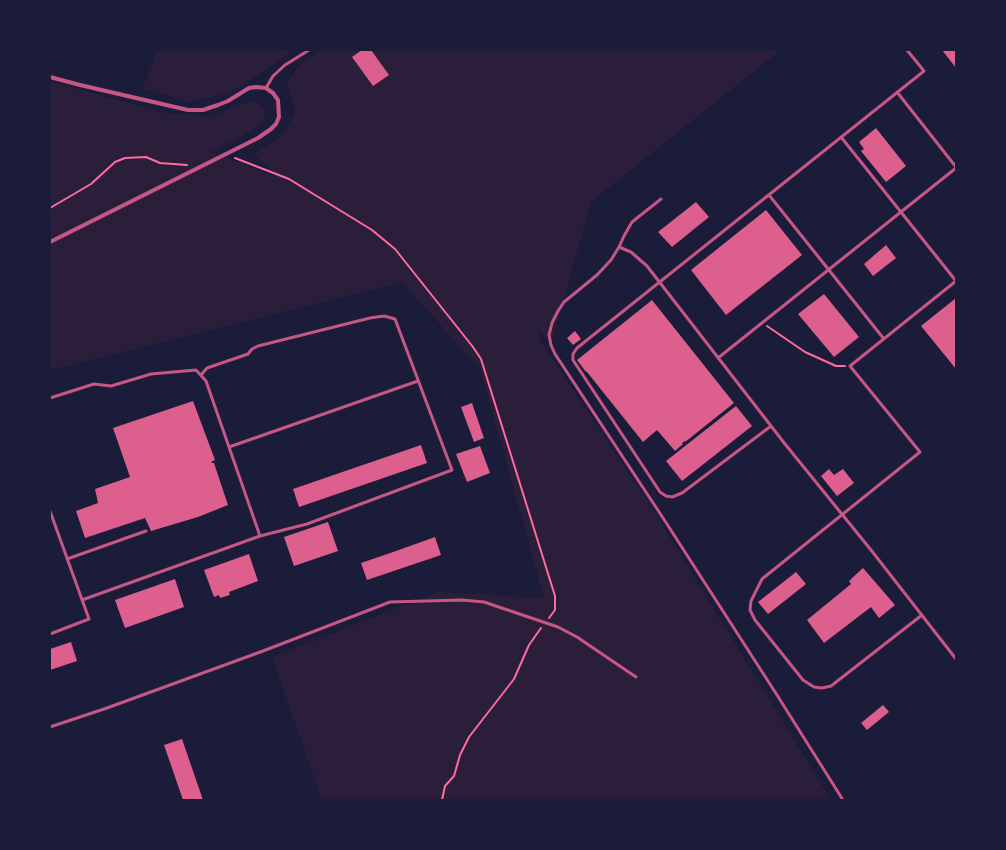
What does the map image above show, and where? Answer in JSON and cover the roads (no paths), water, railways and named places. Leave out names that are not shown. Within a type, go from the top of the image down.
[{"type":"street","points":[[50,77],[188,110],[204,110],[218,106],[248,88],[266,88],[273,93],[278,100],[279,108],[279,116],[276,124],[258,138],[50,242]]},
{"type":"lane","points":[[266,88],[273,76],[285,65],[309,50]]},
{"type":"lane","points":[[771,426],[682,493],[672,497],[666,496],[660,492],[573,360],[574,354],[577,348],[924,71],[907,50]]},
{"type":"lane","points":[[718,358],[956,168],[897,92]]},
{"type":"lane","points":[[841,137],[956,281],[850,366],[920,452],[762,579],[751,601],[750,610],[755,620],[803,680],[814,687],[822,688],[831,686],[922,615]]},
{"type":"lane","points":[[769,195],[884,339]]},
{"type":"lane","points":[[661,199],[632,222],[611,260],[597,275],[564,302],[552,323],[549,335],[551,345],[555,354],[665,521],[843,800]]},
{"type":"lane","points":[[619,247],[631,252],[647,266],[771,426],[956,659]]},
{"type":"lane","points":[[82,600],[260,536],[306,524],[452,470],[395,319],[384,316],[370,318],[258,346],[252,349],[248,354],[207,368],[201,375]]},
{"type":"lane","points":[[50,398],[94,384],[111,386],[151,374],[196,370],[206,381],[260,536]]},
{"type":"lane","points":[[229,447],[418,381]]},
{"type":"lane","points":[[50,511],[89,619],[50,634]]},
{"type":"lane","points":[[67,559],[146,531]]},
{"type":"lane","points":[[50,726],[151,692],[390,602],[462,600],[484,602],[558,627],[577,637],[636,677]]}]
